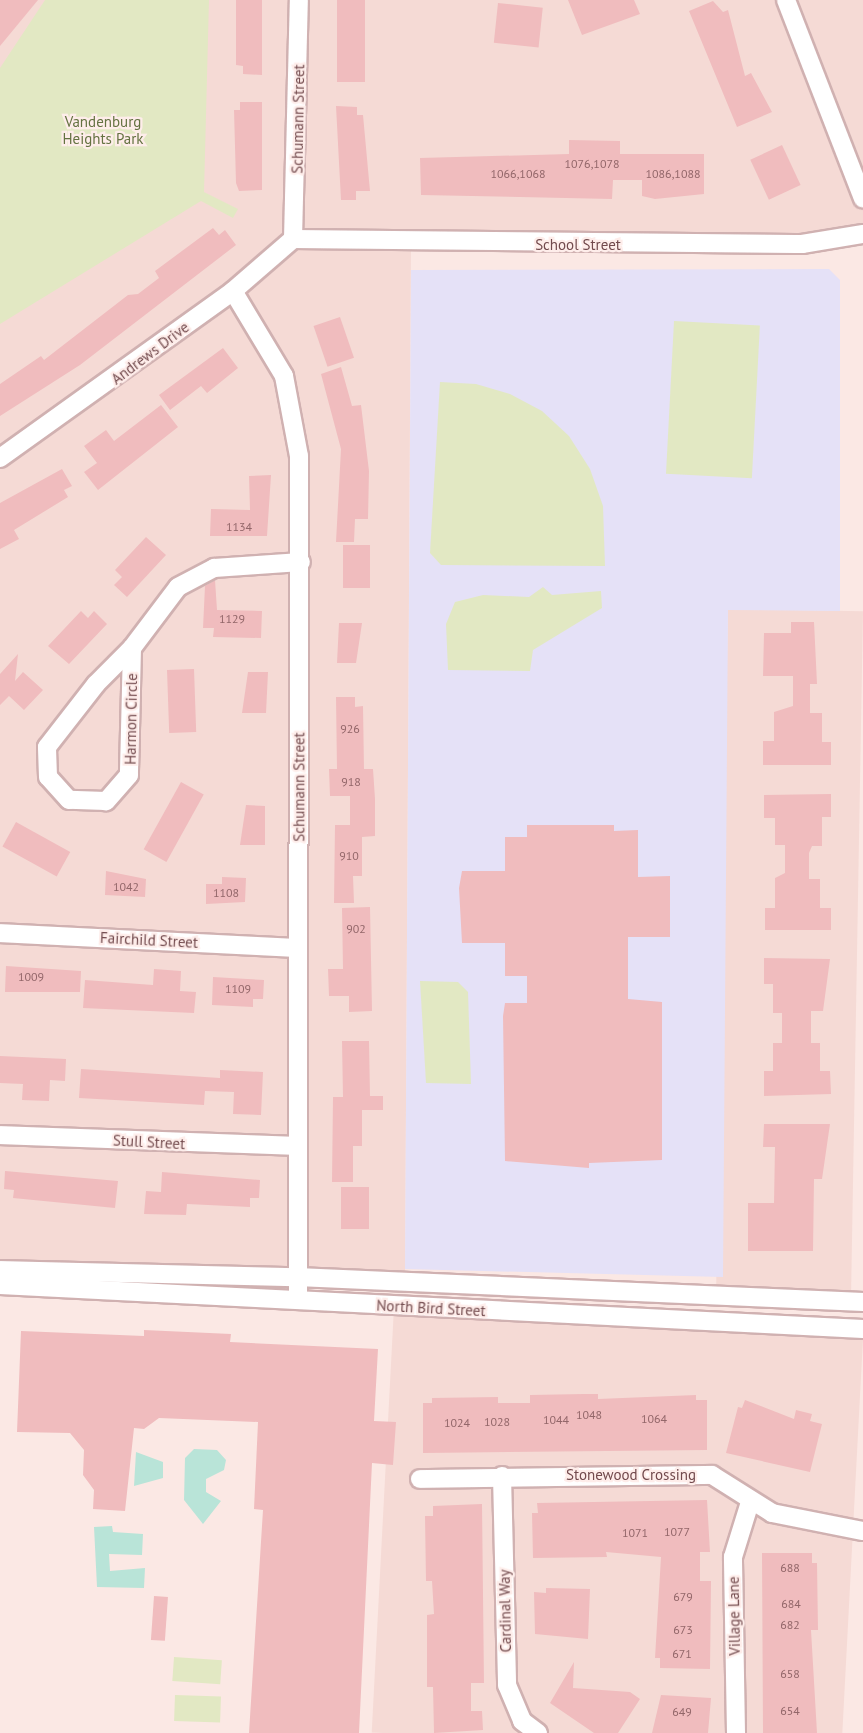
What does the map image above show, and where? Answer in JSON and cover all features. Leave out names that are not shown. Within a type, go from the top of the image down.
[{"type":"street","name":"Schumann Street","points":[[293,238],[299,0]]},
{"type":"street","points":[[786,0],[863,199]]},
{"type":"street","name":"School Street","points":[[293,238],[802,244],[863,234]]},
{"type":"street","name":"Andrews Drive","points":[[0,458],[233,291],[293,238]]},
{"type":"street","name":"Schumann Street","points":[[233,291],[287,386],[297,439],[301,562],[298,1300]]},
{"type":"street","name":"Harmon Circle","points":[[132,648],[129,775],[106,801],[69,800],[48,777],[47,747],[96,684],[132,648],[178,587],[214,568],[301,562]]},
{"type":"street","name":"Fairchild Street","points":[[0,933],[298,948]]},
{"type":"street","name":"Stull Street","points":[[0,1135],[297,1146]]},
{"type":"street","name":"North Bird Street","points":[[0,1270],[297,1277],[863,1302]]},
{"type":"street","name":"North Bird Street","points":[[0,1286],[863,1329]]},
{"type":"street","name":"Stonewood Crossing","points":[[420,1479],[502,1476],[712,1475],[750,1502],[810,1525],[863,1531]]},
{"type":"street","name":"Cardinal Way","points":[[502,1476],[507,1685],[522,1721],[538,1733]]},
{"type":"street","name":"Village Lane","points":[[736,1733],[733,1557],[750,1502]]},
{"type":"shaded area","points":[[0,0],[863,0],[863,234],[411,243],[405,1281],[0,1270]]},
{"type":"shaded area","points":[[829,269],[840,280],[840,611],[728,610],[723,1277],[405,1269],[411,270]]},
{"type":"shaded area","points":[[728,609],[863,611],[851,1299],[716,1297]]},
{"type":"shaded area","points":[[394,1307],[863,1332],[842,1733],[372,1732]]},
{"type":"green space","name":"Vandenburg Heights Park","points":[[45,0],[209,0],[204,192],[238,209],[233,218],[201,201],[0,324],[0,68]]},
{"type":"green space","points":[[674,321],[760,326],[752,478],[666,474]]},
{"type":"green space","points":[[440,382],[476,384],[510,394],[542,411],[569,436],[590,469],[603,506],[605,566],[441,565],[430,553]]},
{"type":"green space","points":[[543,587],[552,595],[601,591],[602,608],[533,650],[530,671],[448,670],[446,624],[455,602],[483,595],[529,597]]},
{"type":"green space","points":[[420,981],[458,982],[468,992],[471,1084],[426,1083]]},
{"type":"green space","points":[[174,1657],[222,1660],[220,1684],[172,1681]]},
{"type":"green space","points":[[175,1695],[221,1697],[220,1723],[174,1721]]},
{"type":"water","points":[[194,1449],[217,1450],[226,1460],[224,1470],[206,1479],[206,1492],[221,1501],[203,1524],[184,1500],[185,1458]]},
{"type":"water","points":[[136,1452],[163,1462],[163,1478],[134,1486]]},
{"type":"water","points":[[112,1526],[113,1532],[143,1534],[142,1555],[109,1554],[110,1571],[145,1568],[144,1588],[97,1587],[94,1527]]},
{"type":"building","points":[[0,0],[38,0],[0,46]]},
{"type":"building","points":[[236,0],[262,0],[262,75],[243,74],[243,66],[236,65]]},
{"type":"building","points":[[337,0],[365,0],[365,82],[337,82]]},
{"type":"building","points":[[568,0],[634,0],[640,14],[582,35]]},
{"type":"building","points":[[713,1],[723,12],[728,10],[745,76],[751,73],[772,112],[737,127],[689,11]]},
{"type":"building","points":[[498,3],[543,8],[539,47],[494,43]]},
{"type":"building","points":[[240,102],[262,102],[262,190],[239,191],[236,183],[234,110],[240,110]]},
{"type":"building","points":[[336,106],[357,107],[357,115],[363,115],[370,191],[356,191],[356,200],[341,200]]},
{"type":"building","points":[[569,140],[620,141],[620,154],[704,154],[704,194],[655,199],[642,196],[642,180],[613,180],[612,199],[421,195],[420,158],[569,154]]},
{"type":"building","points":[[782,145],[801,185],[769,200],[750,160]]},
{"type":"building","points":[[213,228],[219,235],[225,230],[236,245],[80,365],[0,416],[0,384],[41,356],[44,360],[128,295],[138,294],[159,278],[155,271]]},
{"type":"building","points":[[340,317],[354,358],[328,367],[314,326]]},
{"type":"building","points":[[223,348],[238,368],[207,393],[201,386],[170,410],[159,395]]},
{"type":"building","points":[[341,367],[352,406],[361,405],[369,471],[368,519],[355,519],[354,542],[336,542],[341,449],[321,374]]},
{"type":"building","points":[[161,405],[178,427],[98,490],[84,472],[97,463],[84,446],[106,430],[114,441]]},
{"type":"building","points":[[62,469],[72,486],[64,490],[68,497],[14,530],[19,539],[0,549],[0,503]]},
{"type":"building","points":[[271,475],[267,536],[210,536],[211,509],[250,510],[249,476]]},
{"type":"building","points":[[146,537],[166,555],[127,597],[114,585],[122,577],[115,570]]},
{"type":"building","points":[[343,545],[370,545],[370,588],[343,588]]},
{"type":"building","points":[[215,580],[217,610],[262,611],[261,638],[213,637],[214,628],[203,628],[205,586]]},
{"type":"building","points":[[81,611],[88,618],[94,611],[107,624],[69,664],[48,646]]},
{"type":"building","points":[[791,622],[814,622],[817,684],[810,684],[810,713],[822,713],[822,742],[831,742],[831,765],[763,765],[763,741],[774,741],[774,712],[793,706],[793,676],[763,676],[764,633],[791,633]]},
{"type":"building","points":[[339,623],[362,623],[356,663],[337,663]]},
{"type":"building","points":[[18,654],[15,681],[23,672],[43,690],[24,710],[9,696],[0,705],[0,674]]},
{"type":"building","points":[[194,669],[196,732],[169,733],[167,670]]},
{"type":"building","points":[[248,672],[268,672],[266,713],[242,713]]},
{"type":"building","points":[[336,697],[355,697],[355,707],[363,706],[364,769],[373,769],[375,836],[362,837],[362,876],[353,876],[354,903],[334,903],[335,825],[350,825],[350,796],[330,796],[329,769],[337,769]]},
{"type":"building","points":[[181,782],[204,795],[166,862],[144,849]]},
{"type":"building","points":[[831,794],[831,817],[822,817],[822,846],[812,846],[809,853],[809,879],[820,879],[820,908],[831,908],[831,930],[765,930],[765,908],[775,908],[775,878],[785,873],[785,845],[775,845],[775,818],[764,818],[764,795]]},
{"type":"building","points":[[246,805],[265,806],[265,845],[240,845]]},
{"type":"building","points":[[16,822],[70,852],[57,877],[2,846]]},
{"type":"building","points":[[527,825],[614,825],[614,831],[638,830],[638,877],[670,876],[670,937],[628,937],[628,999],[662,1002],[662,1160],[589,1163],[589,1168],[505,1161],[503,1016],[505,1003],[527,1003],[527,976],[505,976],[505,943],[462,943],[459,888],[462,871],[505,871],[505,837],[527,837]]},
{"type":"building","points":[[106,871],[146,879],[145,897],[105,895]]},
{"type":"building","points":[[222,877],[246,878],[245,902],[206,904],[206,884],[222,884]]},
{"type":"building","points":[[370,907],[372,1011],[349,1012],[349,996],[329,996],[328,969],[343,969],[342,908]]},
{"type":"building","points":[[764,958],[830,959],[823,1011],[811,1011],[811,1043],[820,1043],[820,1071],[830,1071],[831,1094],[764,1096],[764,1071],[773,1071],[773,1043],[782,1043],[782,1013],[773,1013],[773,984],[764,984]]},
{"type":"building","points":[[6,966],[81,971],[80,992],[5,992]]},
{"type":"building","points":[[154,969],[181,971],[180,991],[196,992],[194,1013],[83,1008],[85,980],[153,985]]},
{"type":"building","points":[[213,977],[264,980],[263,999],[253,999],[253,1007],[212,1005]]},
{"type":"building","points":[[342,1041],[369,1041],[370,1096],[383,1096],[383,1110],[362,1110],[362,1146],[353,1146],[353,1182],[332,1182],[333,1097],[343,1097]]},
{"type":"building","points":[[0,1056],[66,1059],[65,1081],[50,1080],[49,1101],[22,1100],[23,1084],[0,1083]]},
{"type":"building","points":[[81,1069],[220,1078],[220,1070],[263,1072],[261,1115],[233,1114],[234,1092],[205,1091],[204,1105],[79,1098]]},
{"type":"building","points":[[764,1124],[830,1124],[822,1179],[814,1179],[813,1251],[748,1251],[748,1203],[774,1203],[775,1147],[763,1147]]},
{"type":"building","points":[[5,1171],[118,1181],[115,1208],[13,1198],[14,1190],[4,1189]]},
{"type":"building","points":[[162,1172],[260,1180],[259,1198],[250,1198],[250,1207],[187,1204],[186,1215],[144,1214],[146,1191],[161,1192]]},
{"type":"building","points":[[341,1187],[369,1187],[369,1229],[341,1229]]},
{"type":"building","points":[[144,1330],[231,1334],[230,1342],[378,1349],[374,1421],[396,1422],[393,1465],[372,1463],[359,1733],[249,1733],[263,1510],[254,1509],[258,1422],[159,1418],[144,1429],[134,1428],[125,1511],[93,1509],[94,1490],[83,1475],[84,1450],[70,1433],[17,1432],[21,1331],[144,1336]]},
{"type":"building","points":[[598,1394],[598,1399],[696,1395],[696,1400],[707,1400],[707,1450],[423,1453],[423,1403],[432,1403],[432,1398],[498,1397],[498,1403],[530,1403],[530,1395]]},
{"type":"building","points":[[745,1400],[794,1419],[796,1410],[812,1414],[810,1421],[822,1424],[810,1472],[726,1453],[738,1407],[742,1408]]},
{"type":"building","points":[[707,1500],[710,1552],[700,1552],[700,1581],[711,1581],[710,1669],[660,1668],[660,1658],[655,1658],[661,1557],[606,1552],[607,1557],[533,1558],[532,1513],[538,1513],[537,1503]]},
{"type":"building","points":[[482,1504],[484,1683],[471,1683],[471,1711],[482,1711],[483,1730],[434,1733],[433,1687],[427,1687],[427,1615],[434,1614],[432,1581],[426,1581],[425,1516],[433,1516],[433,1506]]},
{"type":"building","points":[[762,1553],[812,1553],[812,1563],[817,1563],[818,1630],[811,1630],[817,1733],[763,1733]]},
{"type":"building","points":[[546,1588],[590,1589],[588,1639],[535,1634],[534,1592],[546,1593]]},
{"type":"building","points":[[154,1596],[168,1597],[165,1641],[151,1640]]},
{"type":"building","points":[[574,1662],[573,1688],[630,1692],[640,1699],[618,1733],[594,1733],[550,1703]]},
{"type":"building","points":[[661,1695],[711,1698],[708,1733],[652,1733]]}]
